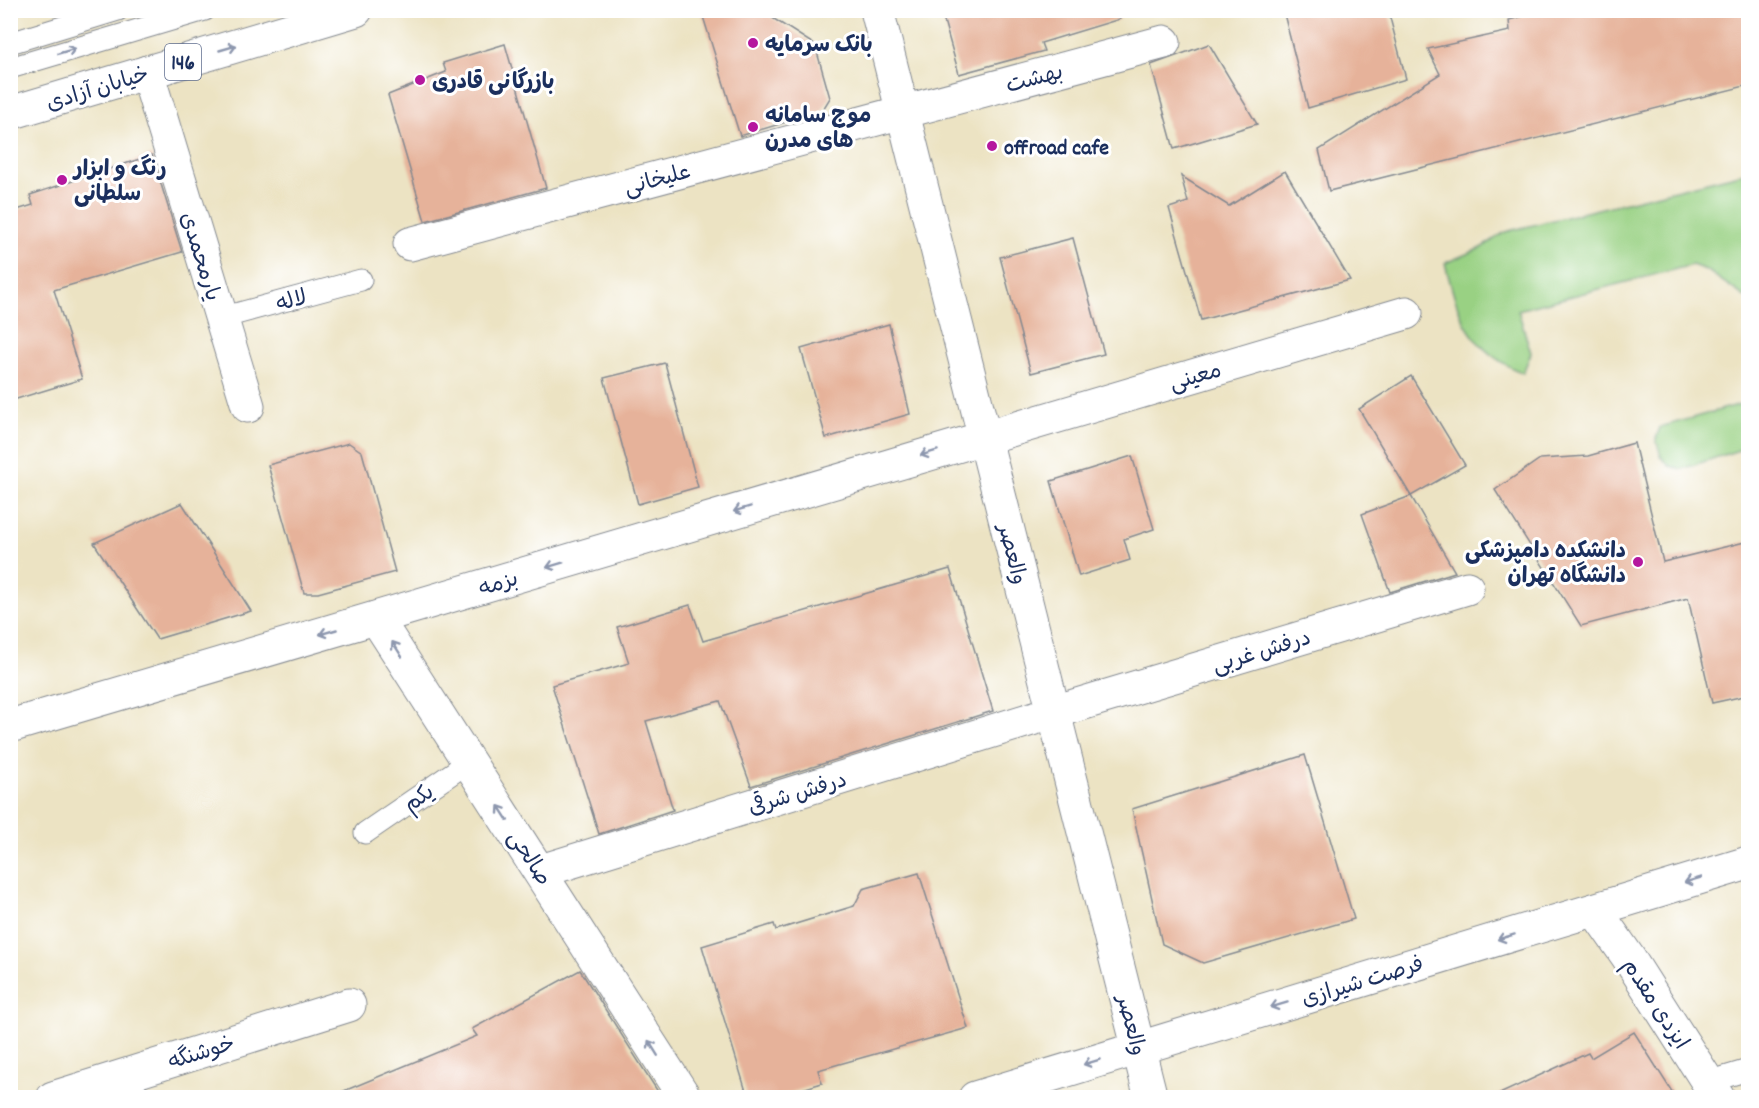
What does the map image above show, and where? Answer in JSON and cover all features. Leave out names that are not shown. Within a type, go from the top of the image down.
[{"type":"street","name":"خیابان آزادی","points":[[10,113],[356,10]]},
{"type":"street","name":"والعصر","points":[[877,10],[1151,1098]]},
{"type":"street","name":"بهشت","points":[[903,112],[1164,42]]},
{"type":"street","name":"یارمحمدی","points":[[147,72],[248,406]]},
{"type":"street","name":"علیخانی","points":[[410,244],[903,112]]},
{"type":"street","name":"معینی","points":[[985,437],[1406,313]]},
{"type":"street","name":"بزمه","points":[[10,726],[985,437]]},
{"type":"street","name":"درفش غربی","points":[[1054,712],[1467,588]]},
{"type":"street","name":"صالحی","points":[[376,618],[470,760],[685,1098]]},
{"type":"street","name":"درفش شرقی","points":[[541,871],[1054,712]]},
{"type":"street","name":"فرصت شیرازی","points":[[975,1098],[1749,863]]},
{"type":"street","name":"ایزدی مقدم","points":[[1595,910],[1713,1090]]},
{"type":"street","name":"خوشنگه","points":[[53,1098],[349,1005]]},
{"type":"lane","points":[[10,43],[118,10]]},
{"type":"lane","points":[[10,68],[205,10]]},
{"type":"lane","name":"لاله","points":[[221,318],[361,280]]},
{"type":"lane","name":"یکم","points":[[365,833],[470,760]]},
{"type":"lane","points":[[1713,1090],[1749,1070]]},
{"type":"green space","points":[[1748,172],[1748,299],[1706,270],[1692,265],[1518,310],[1531,353],[1523,373],[1504,364],[1489,353],[1468,329],[1455,299],[1445,263],[1481,248],[1505,232]]},
{"type":"green space","points":[[1748,402],[1748,447],[1682,469],[1669,466],[1661,456],[1656,439],[1660,427]]},
{"type":"building","points":[[701,10],[760,10],[815,45],[830,98],[822,111],[740,136]]},
{"type":"building","points":[[941,10],[1119,10],[1120,19],[1041,43],[1044,51],[959,74]]},
{"type":"building","points":[[1283,10],[1388,10],[1406,79],[1308,108]]},
{"type":"building","points":[[1548,10],[1749,10],[1749,85],[1329,191],[1319,150],[1440,74],[1428,49],[1510,31],[1509,20]]},
{"type":"building","points":[[505,44],[546,188],[425,221],[388,95],[446,72],[443,63]]},
{"type":"building","points":[[1209,44],[1257,124],[1174,149],[1151,65]]},
{"type":"building","points":[[152,155],[182,252],[54,290],[82,379],[10,401],[10,212],[33,205],[30,195]]},
{"type":"building","points":[[1285,171],[1350,280],[1201,320],[1169,208],[1188,202],[1181,176],[1229,206]]},
{"type":"building","points":[[1073,238],[1104,354],[1031,373],[1000,257]]},
{"type":"building","points":[[889,324],[910,414],[826,438],[801,349]]},
{"type":"building","points":[[665,363],[698,487],[638,504],[604,378]]},
{"type":"building","points":[[1411,376],[1465,465],[1411,496],[1359,409]]},
{"type":"building","points":[[349,443],[362,452],[395,572],[318,593],[304,593],[268,465]]},
{"type":"building","points":[[1634,443],[1663,562],[1749,541],[1749,695],[1712,703],[1688,598],[1581,626],[1495,490],[1540,459],[1588,456]]},
{"type":"building","points":[[1132,456],[1154,529],[1124,539],[1130,560],[1079,576],[1051,481]]},
{"type":"building","points":[[1411,496],[1455,572],[1390,592],[1362,514]]},
{"type":"building","points":[[182,503],[251,611],[157,639],[94,543]]},
{"type":"building","points":[[950,569],[993,711],[751,786],[720,701],[646,721],[673,810],[599,834],[552,685],[629,663],[617,627],[690,605],[703,641]]},
{"type":"building","points":[[1305,755],[1354,919],[1203,963],[1162,944],[1132,809]]},
{"type":"building","points":[[919,873],[968,1028],[818,1070],[822,1083],[773,1098],[748,1098],[702,946],[774,924],[776,930],[854,906],[863,889]]},
{"type":"building","points":[[580,970],[662,1098],[327,1098],[477,1036],[472,1029]]},
{"type":"building","points":[[1634,1032],[1676,1098],[1491,1098],[1588,1053],[1591,1058]]},
{"type":"place","name":"بانک سرمایه","points":[[753,43]]},
{"type":"place","name":"بازرگانی قادری","points":[[420,80]]},
{"type":"place","name":"موج سامانه های مدرن","points":[[753,127]]},
{"type":"place","name":"offroad cafe","points":[[992,146]]},
{"type":"place","name":"رنگ و ابزار سلطانی","points":[[62,180]]},
{"type":"place","name":"دانشکده دامپزشکی دانشگاه تهران","points":[[1638,562]]}]
